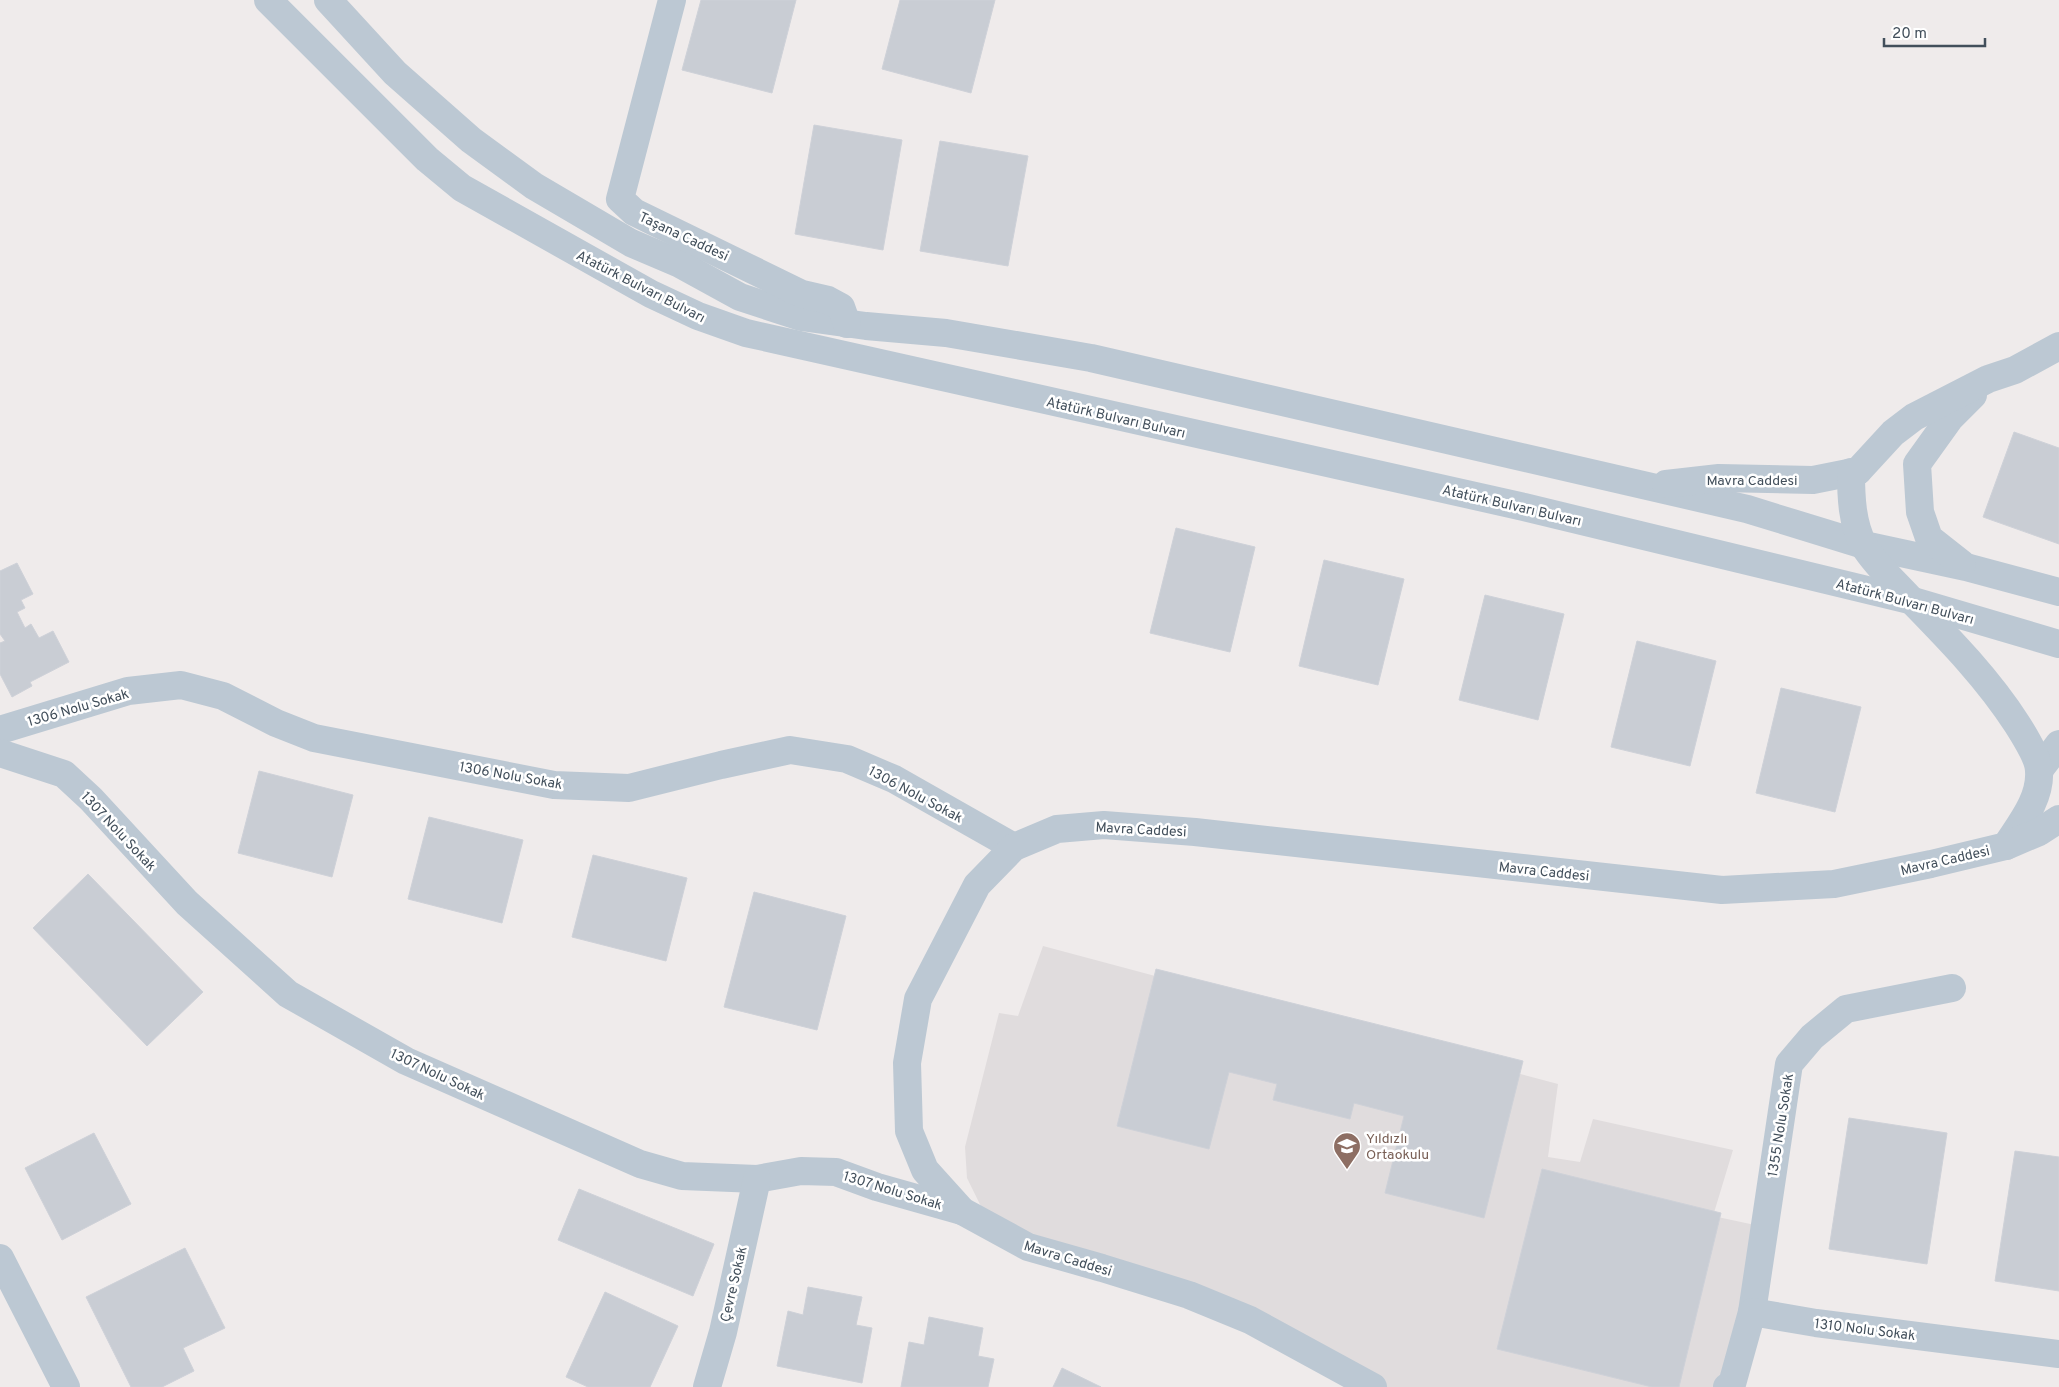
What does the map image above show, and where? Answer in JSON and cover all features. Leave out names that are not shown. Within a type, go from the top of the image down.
[{"type":"street","name":"Atatürk Bulvarı Bulvarı","points":[[268,0],[427,159],[462,188],[651,294],[698,316],[755,336],[1514,505],[1913,601],[2059,644]]},
{"type":"street","points":[[328,0],[396,73],[471,140],[534,186],[631,243],[678,263],[740,297],[802,317],[847,324],[946,333],[1091,358],[1747,510],[1864,545],[1966,567],[2059,592]]},
{"type":"street","name":"Taşana Caddesi","points":[[672,0],[620,199],[634,212],[802,294],[828,300],[841,307],[847,324]]},
{"type":"street","points":[[2059,346],[2015,370],[1988,379],[1914,417],[1893,432],[1858,470],[1851,472],[1853,515],[1864,545],[1882,569],[1980,674],[2003,703],[2025,737],[2040,769],[2059,744]]},
{"type":"street","points":[[1966,567],[1929,538],[1920,512],[1917,464],[1950,418],[1988,379]]},
{"type":"street","name":"Mavra Caddesi","points":[[1644,486],[1719,478],[1813,480],[1858,470]]},
{"type":"street","name":"1306 Nolu Sokak","points":[[0,730],[128,691],[181,684],[223,696],[314,738],[554,785],[629,788],[790,750],[847,758],[894,779],[1014,847]]},
{"type":"street","name":"1307 Nolu Sokak","points":[[0,753],[64,774],[91,800],[187,903],[288,994],[406,1061],[640,1164],[682,1176],[757,1180],[801,1171],[836,1172],[962,1211]]},
{"type":"street","name":"Mavra Caddesi","points":[[2006,846],[2032,803],[2038,787],[2040,769]]},
{"type":"street","name":"Mavra Caddesi","points":[[1366,1385],[1250,1320],[1189,1295],[1028,1247],[962,1211],[925,1170],[909,1131],[907,1064],[918,998],[977,885],[1014,847],[1057,829],[1104,825],[1195,832],[1722,890],[1834,884],[2006,846],[2039,832],[2059,819]]},
{"type":"street","name":"1355 Nolu Sokak","points":[[1752,1312],[1789,1064],[1812,1037],[1846,1009],[1952,988]]},
{"type":"street","name":"Çevre Sokak","points":[[707,1387],[723,1332],[757,1180]]},
{"type":"street","points":[[0,1258],[66,1387]]},
{"type":"street","points":[[1727,1387],[1732,1384],[1752,1312]]},
{"type":"street","name":"1310 Nolu Sokak","points":[[1752,1312],[1816,1323],[2059,1354]]},
{"type":"shaded area","name":"Yıldızlı Ortaokulu","points":[[1043,946],[1558,1084],[1548,1157],[1580,1162],[1593,1119],[1733,1150],[1713,1216],[1755,1225],[1729,1387],[1377,1387],[1363,1369],[999,1243],[967,1178],[965,1147],[999,1013],[1018,1016]]},
{"type":"building","points":[[701,0],[796,0],[772,93],[682,70]]},
{"type":"building","points":[[900,0],[995,0],[971,93],[882,69]]},
{"type":"building","points":[[814,125],[902,140],[883,250],[795,234]]},
{"type":"building","points":[[940,141],[1028,156],[1008,266],[920,251]]},
{"type":"building","points":[[2014,432],[2059,448],[2059,544],[1983,517]]},
{"type":"building","points":[[1176,528],[1255,547],[1230,652],[1150,633]]},
{"type":"building","points":[[1324,560],[1404,579],[1378,685],[1299,666]]},
{"type":"building","points":[[17,563],[33,594],[21,600],[25,608],[17,612],[25,628],[31,624],[39,638],[53,631],[69,662],[30,682],[32,686],[12,697],[0,674],[0,643],[5,641],[0,634],[0,571]]},
{"type":"building","points":[[1485,595],[1564,614],[1538,720],[1459,700]]},
{"type":"building","points":[[1637,641],[1716,661],[1690,766],[1611,747]]},
{"type":"building","points":[[1781,688],[1861,707],[1835,812],[1756,793]]},
{"type":"building","points":[[259,771],[353,795],[332,877],[238,853]]},
{"type":"building","points":[[429,817],[523,840],[502,923],[408,899]]},
{"type":"building","points":[[593,855],[687,878],[666,961],[572,937]]},
{"type":"building","points":[[88,874],[203,992],[147,1046],[33,928]]},
{"type":"building","points":[[754,892],[846,916],[817,1030],[724,1007]]},
{"type":"building","points":[[1156,969],[1523,1061],[1484,1218],[1385,1193],[1404,1116],[1354,1103],[1350,1119],[1273,1100],[1277,1084],[1229,1072],[1209,1149],[1117,1126]]},
{"type":"building","points":[[1849,1118],[1947,1133],[1927,1264],[1829,1249]]},
{"type":"building","points":[[94,1133],[131,1204],[62,1240],[25,1168]]},
{"type":"building","points":[[2015,1151],[2059,1157],[2059,1291],[1995,1281]]},
{"type":"building","points":[[1542,1169],[1721,1213],[1679,1387],[1652,1387],[1497,1349]]},
{"type":"building","points":[[579,1189],[714,1244],[693,1296],[558,1240]]},
{"type":"building","points":[[185,1248],[225,1328],[183,1348],[194,1371],[162,1387],[131,1387],[86,1297]]},
{"type":"building","points":[[808,1287],[862,1297],[856,1325],[872,1328],[862,1383],[777,1366],[788,1311],[803,1315]]},
{"type":"building","points":[[605,1292],[678,1326],[650,1387],[588,1387],[566,1377]]},
{"type":"building","points":[[929,1317],[983,1328],[978,1356],[994,1359],[988,1387],[901,1387],[909,1342],[924,1345]]},
{"type":"building","points":[[1062,1368],[1101,1387],[1053,1387]]},
{"type":"place","name":"Yıldızlı Ortaokulu","points":[[1347,1170]]}]
